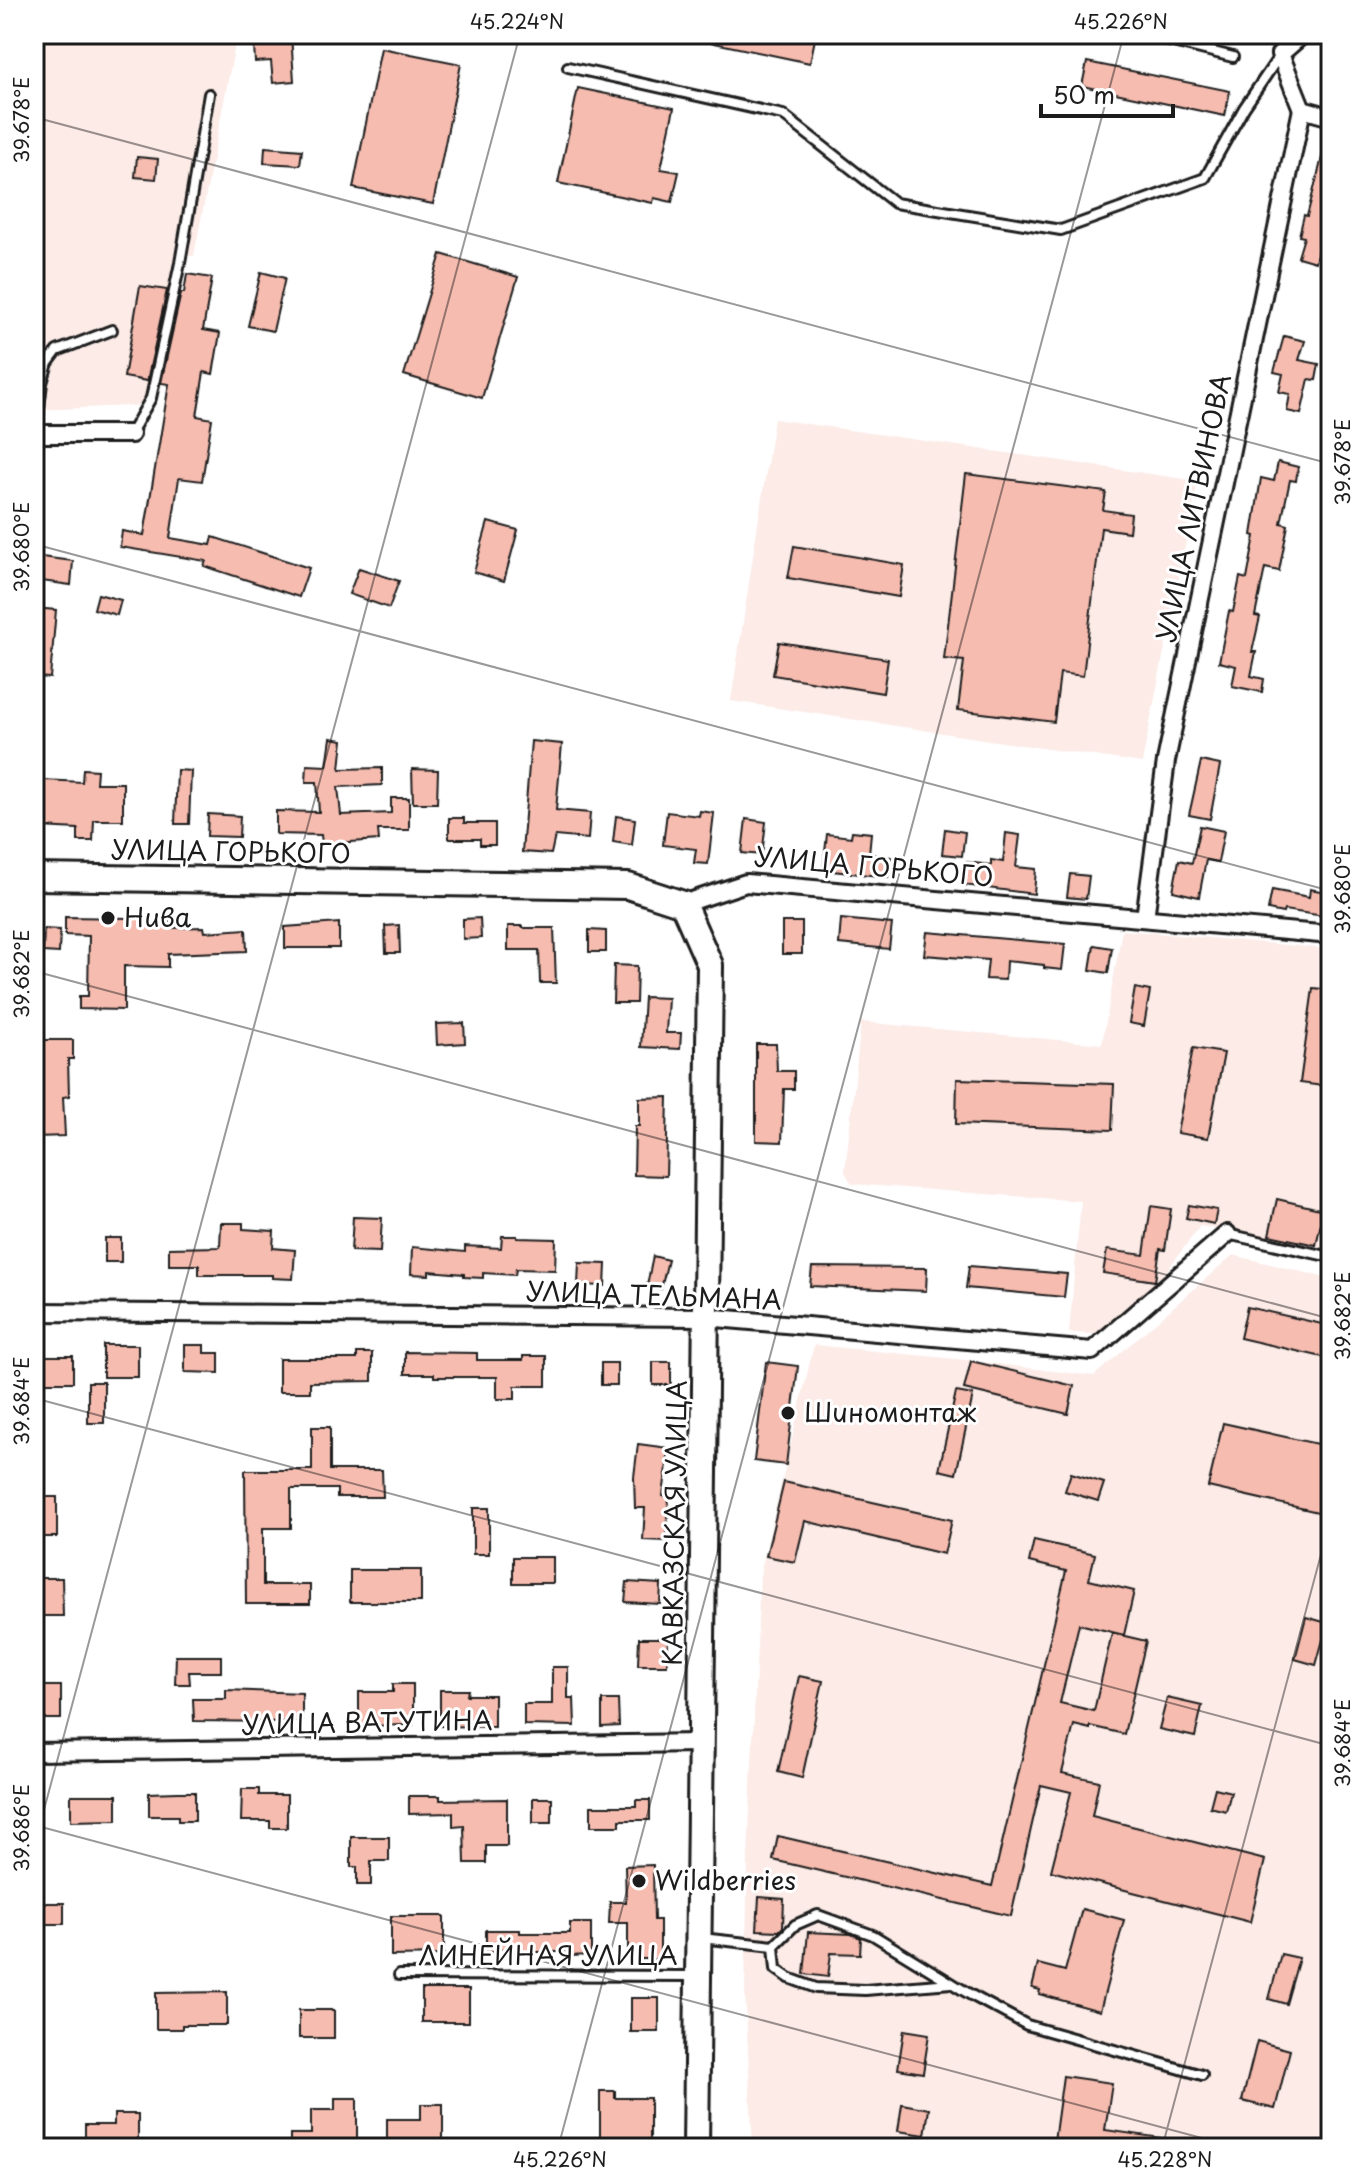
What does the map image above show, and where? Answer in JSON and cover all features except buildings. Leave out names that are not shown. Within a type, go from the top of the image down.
[{"type":"main road","name":"УЛИЦА ГОРЬКОГО","points":[[34,877],[628,886],[683,904]]},
{"type":"main road","name":"КАВКАЗСКАЯ УЛИЦА","points":[[683,904],[710,965],[696,2148]]},
{"type":"street","points":[[1303,34],[1280,54],[1302,109],[1331,117]]},
{"type":"street","name":"УЛИЦА ЛИТВИНОВА","points":[[1145,918],[1166,761],[1302,109]]},
{"type":"street","points":[[35,434],[131,434]]},
{"type":"street","name":"УЛИЦА ГОРЬКОГО","points":[[683,904],[746,883],[1331,935]]},
{"type":"street","name":"УЛИЦА ТЕЛЬМАНА","points":[[34,1312],[705,1317],[1092,1351],[1227,1234]]},
{"type":"street","name":"УЛИЦА ВАТУТИНА","points":[[34,1752],[700,1743]]},
{"type":"lane","points":[[1141,34],[1233,57]]},
{"type":"lane","points":[[568,67],[783,115],[895,203],[1061,230],[1205,178],[1244,108],[1280,54]]},
{"type":"lane","points":[[131,434],[151,398],[180,263],[209,94]]},
{"type":"lane","points":[[35,434],[48,363],[57,351],[112,330]]},
{"type":"lane","points":[[1227,1234],[1331,1257]]},
{"type":"lane","points":[[951,1983],[865,1990],[816,1988],[789,1978],[776,1969],[774,1946],[795,1925],[818,1915],[873,1935],[1027,2025],[1202,2075]]},
{"type":"lane","points":[[697,1938],[774,1946]]},
{"type":"lane","name":"ЛИНЕЙНАЯ УЛИЦА","points":[[399,1975],[697,1976]]},
{"type":"shaded area","points":[[34,34],[237,34],[194,256],[177,255],[152,405],[34,410]]},
{"type":"shaded area","points":[[774,419],[1198,481],[1142,763],[731,701]]},
{"type":"shaded area","points":[[1122,930],[1331,949],[1331,1252],[1200,1226],[1151,1292],[1099,1334],[1069,1333],[1081,1201],[852,1184],[845,1172],[861,1022],[1102,1044]]},
{"type":"shaded area","points":[[1233,1255],[1331,1279],[1330,2148],[753,2148],[745,1991],[760,1575],[814,1345],[1094,1376]]},
{"type":"place","name":"Нива","points":[[108,918]]},
{"type":"place","name":"Шиномонтаж","points":[[788,1413]]},
{"type":"place","name":"Wildberries","points":[[639,1881]]}]
